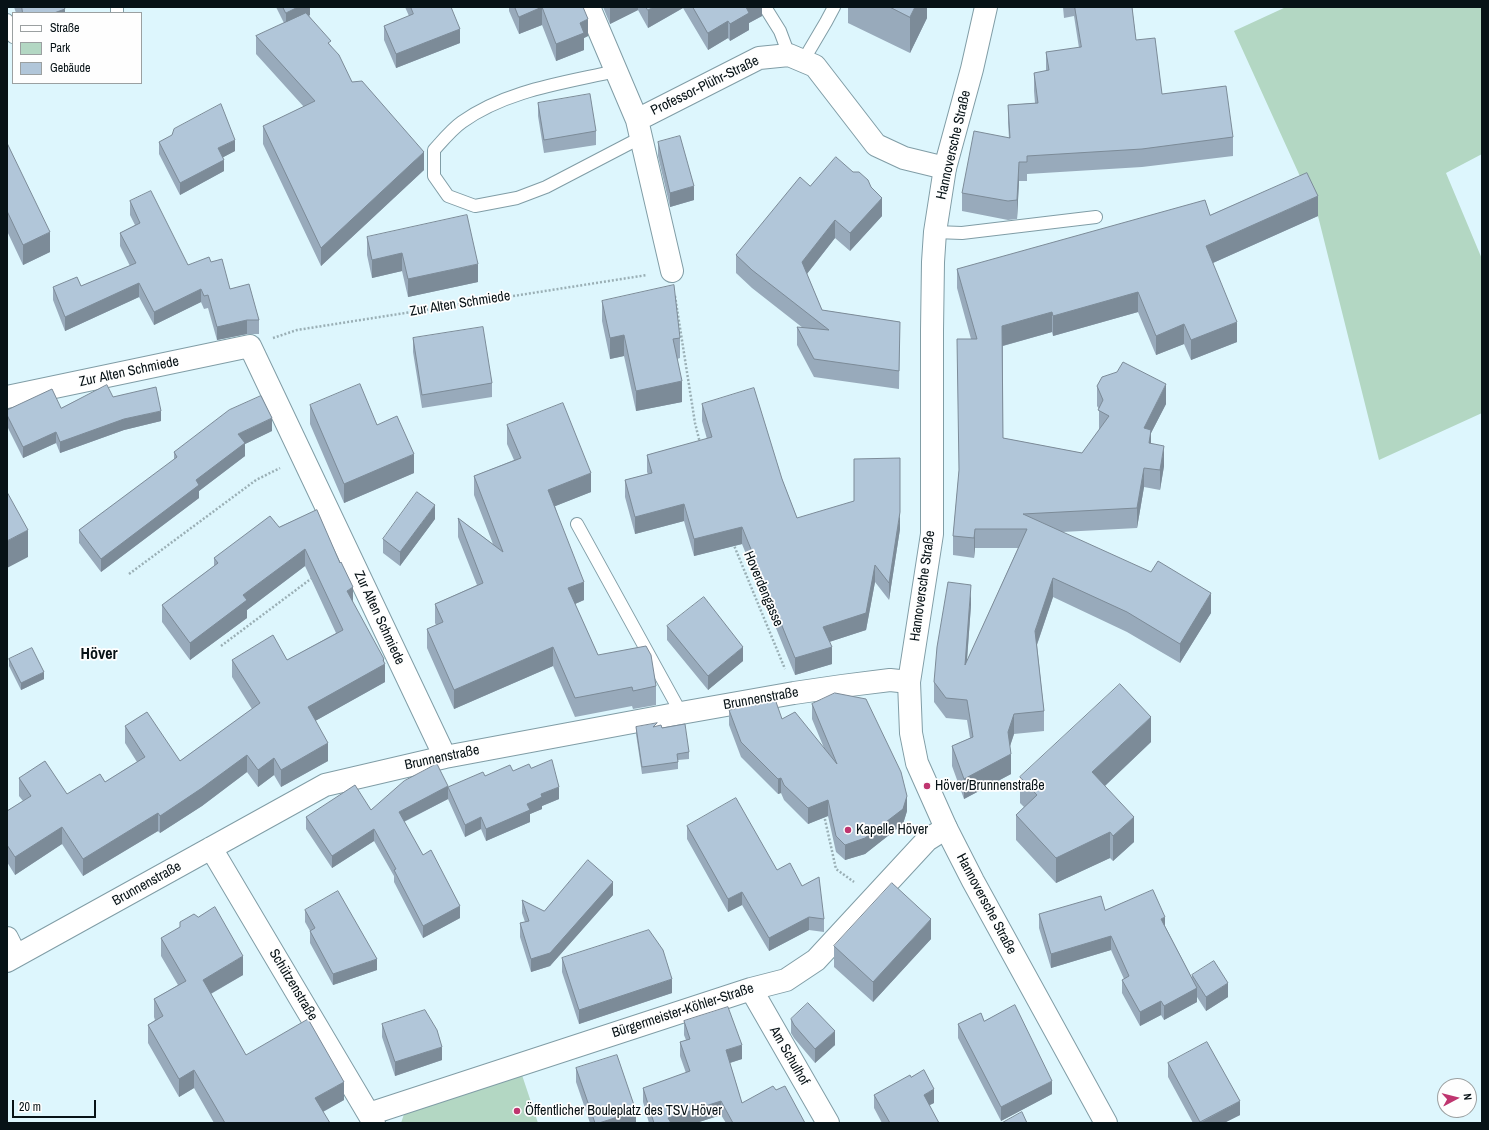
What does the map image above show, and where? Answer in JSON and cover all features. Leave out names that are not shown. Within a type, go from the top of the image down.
[{"type":"street","name":"Professor-Plühr-Straße","points":[[589,7],[638,129],[672,271]]},
{"type":"street","name":"Hannoversche Straße","points":[[986,7],[972,69],[945,168],[935,232],[932,330],[932,534],[909,682],[910,732],[917,763],[946,828],[973,881],[1106,1123]]},
{"type":"street","name":"Professor-Plühr-Straße","points":[[638,129],[759,58],[796,58]]},
{"type":"street","points":[[796,58],[815,66],[876,145],[904,158],[945,168]]},
{"type":"street","name":"Zur Alten Schmiede","points":[[7,397],[250,346],[445,757]]},
{"type":"street","name":"Brunnenstraße","points":[[10,952],[211,848],[325,785],[445,757],[681,712],[794,693],[890,680],[909,682]]},
{"type":"street","name":"Bürgermeister-Köhler-Straße","points":[[372,1119],[751,989],[786,980],[816,960],[926,840],[946,828]]},
{"type":"street","name":"Schützenstraße","points":[[211,848],[372,1119]]},
{"type":"street","name":"Am Schulhof","points":[[751,989],[828,1123]]},
{"type":"lane","points":[[765,7],[796,58],[826,22],[834,7]]},
{"type":"lane","points":[[7,20],[12,33]]},
{"type":"lane","points":[[616,72],[536,88],[488,106],[461,122],[434,150],[434,176],[448,196],[475,206],[517,198],[546,187],[638,129]]},
{"type":"lane","points":[[935,232],[962,233],[1096,217]]},
{"type":"lane","points":[[577,524],[681,712]]},
{"type":"path","name":"Zur Alten Schmiede","points":[[250,346],[297,330],[672,271]]},
{"type":"path","points":[[672,271],[694,423],[701,445]]},
{"type":"path","points":[[129,574],[256,480],[303,458]]},
{"type":"path","name":"Hoverdengasse","points":[[732,540],[774,640],[794,693]]},
{"type":"path","points":[[221,646],[316,576]]},
{"type":"path","points":[[822,808],[836,868],[873,898]]},
{"type":"green space","points":[[1286,7],[1482,7],[1482,154],[1446,173],[1482,259],[1482,413],[1379,460],[1318,216],[1234,31]]},
{"type":"green space","points":[[522,1075],[538,1123],[401,1123],[404,1114]]},
{"type":"building","points":[[22,7],[64,7],[65,9],[57,12],[23,12]]},
{"type":"building","points":[[283,7],[298,7],[286,13]]},
{"type":"building","points":[[411,7],[451,7],[460,29],[396,54],[384,26],[413,14]]},
{"type":"building","points":[[515,7],[542,7],[519,17]]},
{"type":"building","points":[[542,7],[583,7],[588,19],[580,23],[584,33],[556,44]]},
{"type":"building","points":[[646,7],[654,7],[648,10]]},
{"type":"building","points":[[693,7],[746,7],[749,13],[730,24],[728,21],[708,33]]},
{"type":"building","points":[[890,7],[915,7],[910,17]]},
{"type":"building","points":[[1075,7],[1132,7],[1136,40],[1155,38],[1162,94],[1226,86],[1233,137],[1142,149],[1027,156],[1027,162],[1019,162],[1017,200],[1008,201],[962,193],[974,131],[1010,138],[1008,105],[1038,103],[1034,73],[1049,70],[1046,52],[1081,47]]},
{"type":"building","points":[[306,13],[331,41],[328,43],[339,55],[352,82],[362,81],[424,152],[321,248],[263,126],[315,101],[256,36]]},
{"type":"building","points":[[590,94],[596,131],[544,140],[538,103]]},
{"type":"building","points":[[221,104],[235,140],[218,148],[224,160],[180,183],[159,142],[172,135],[174,129]]},
{"type":"building","points":[[680,136],[694,186],[670,193],[658,142]]},
{"type":"building","points":[[7,143],[50,232],[23,245],[7,211]]},
{"type":"building","points":[[836,157],[853,172],[859,172],[868,180],[871,187],[882,198],[850,233],[835,220],[802,262],[822,310],[900,322],[899,371],[814,359],[797,327],[829,330],[752,270],[736,255],[800,177],[810,186]]},
{"type":"building","points":[[1307,173],[1318,196],[1206,246],[1237,322],[1191,340],[1184,324],[1156,336],[1138,292],[1053,316],[1052,312],[1002,326],[1003,438],[1082,453],[1109,416],[1098,410],[1103,400],[1097,386],[1102,377],[1117,372],[1123,362],[1166,384],[1144,428],[1151,430],[1149,443],[1164,446],[1160,470],[1144,468],[1137,508],[1023,514],[1151,572],[1158,561],[1211,593],[1180,644],[1127,612],[1053,578],[1035,631],[1044,711],[1014,714],[1008,732],[1011,754],[964,779],[952,746],[973,737],[967,700],[946,698],[934,682],[937,647],[948,582],[971,585],[965,665],[1027,529],[975,529],[974,538],[953,536],[959,470],[957,339],[977,339],[957,269],[1205,200],[1210,215]]},
{"type":"building","points":[[151,191],[188,265],[209,257],[211,262],[222,259],[230,289],[249,284],[259,320],[247,320],[217,327],[208,295],[204,296],[201,289],[154,312],[139,283],[65,317],[53,287],[77,277],[81,286],[136,263],[120,233],[140,223],[130,201]]},
{"type":"building","points":[[467,215],[478,264],[408,279],[402,253],[372,260],[367,237]]},
{"type":"building","points":[[674,285],[680,338],[673,339],[682,381],[636,391],[624,335],[610,338],[602,301]]},
{"type":"building","points":[[483,327],[492,383],[422,395],[413,338]]},
{"type":"building","points":[[360,384],[377,425],[397,416],[414,454],[344,484],[310,405]]},
{"type":"building","points":[[107,385],[113,397],[156,387],[161,411],[124,419],[60,442],[56,432],[23,447],[7,415],[7,410],[52,389],[61,408]]},
{"type":"building","points":[[754,388],[782,479],[797,518],[854,501],[854,459],[900,458],[900,512],[889,583],[875,565],[866,613],[823,627],[832,647],[795,658],[742,527],[694,539],[684,504],[635,517],[625,480],[652,473],[647,455],[712,437],[702,404]]},
{"type":"building","points":[[261,396],[272,418],[238,434],[245,443],[196,480],[199,485],[101,559],[79,530],[177,457],[174,452],[229,410]]},
{"type":"building","points":[[563,403],[591,473],[548,490],[584,582],[568,588],[598,655],[646,646],[651,655],[656,686],[633,691],[632,687],[575,698],[553,647],[454,690],[427,629],[443,622],[435,604],[483,583],[458,518],[503,552],[474,476],[521,458],[507,425]]},
{"type":"building","points":[[7,492],[28,530],[7,541]]},
{"type":"building","points":[[417,492],[435,505],[400,552],[383,539]]},
{"type":"building","points":[[317,510],[340,563],[341,562],[353,587],[347,591],[384,659],[385,664],[308,707],[328,743],[281,770],[274,758],[258,770],[247,755],[160,816],[158,813],[83,859],[62,827],[15,857],[7,845],[7,811],[31,796],[19,778],[45,761],[67,794],[100,774],[105,782],[145,757],[125,726],[147,712],[180,761],[260,703],[232,660],[273,635],[287,660],[343,630],[305,549],[243,595],[247,600],[190,643],[162,605],[218,563],[214,558],[270,516],[279,527]]},
{"type":"building","points":[[704,597],[743,647],[708,676],[667,626]]},
{"type":"building","points":[[32,648],[44,672],[21,683],[9,659]]},
{"type":"building","points":[[1120,684],[1151,717],[1092,772],[1134,817],[1113,836],[1110,832],[1056,858],[1016,815],[1037,795],[1020,777]]},
{"type":"building","points":[[835,693],[866,699],[901,772],[907,796],[903,809],[865,838],[845,845],[836,836],[828,800],[808,808],[784,785],[781,778],[778,779],[741,742],[729,710],[735,709],[733,706],[775,699],[782,719],[795,712],[837,764],[812,704]]},
{"type":"building","points":[[657,723],[653,727],[661,725],[662,728],[685,724],[689,752],[677,754],[678,762],[642,767],[636,727]]},
{"type":"building","points":[[552,760],[559,787],[541,794],[542,797],[527,804],[530,810],[486,829],[481,817],[465,825],[448,787],[483,772],[485,776],[510,765],[513,771],[529,764],[531,768]]},
{"type":"building","points":[[437,764],[448,786],[399,812],[423,855],[431,850],[460,906],[423,926],[394,870],[396,869],[374,829],[332,856],[306,817],[355,785],[371,810],[404,781]]},
{"type":"building","points":[[736,798],[777,870],[790,863],[802,886],[819,877],[824,919],[809,917],[769,938],[742,892],[728,899],[687,826]]},
{"type":"building","points":[[588,860],[613,882],[550,953],[531,959],[520,923],[529,921],[522,900],[544,911]]},
{"type":"building","points":[[892,883],[931,919],[873,982],[834,946]]},
{"type":"building","points":[[1153,890],[1165,917],[1161,919],[1197,988],[1164,1006],[1161,1001],[1140,1012],[1122,980],[1129,976],[1111,936],[1051,954],[1039,914],[1101,896],[1105,910]]},
{"type":"building","points":[[338,891],[377,959],[333,974],[310,931],[315,928],[305,910]]},
{"type":"building","points":[[215,907],[243,956],[203,980],[246,1055],[308,1019],[344,1082],[315,1098],[330,1123],[225,1123],[194,1070],[179,1079],[148,1025],[163,1016],[154,999],[186,981],[161,938],[180,927],[180,922],[194,914],[198,917]]},
{"type":"building","points":[[649,930],[663,950],[672,979],[579,1010],[562,958]]},
{"type":"building","points":[[1214,961],[1228,983],[1206,997],[1192,975]]},
{"type":"building","points":[[808,1003],[835,1031],[815,1049],[794,1025],[791,1019]]},
{"type":"building","points":[[1015,1005],[1052,1081],[1001,1107],[958,1024],[981,1013],[984,1021]]},
{"type":"building","points":[[728,1007],[742,1045],[726,1050],[742,1103],[773,1086],[776,1090],[785,1086],[805,1123],[733,1123],[721,1101],[668,1118],[671,1123],[654,1123],[643,1088],[690,1071],[680,1042],[690,1039],[684,1021]]},
{"type":"building","points":[[425,1010],[437,1030],[442,1047],[395,1062],[382,1024]]},
{"type":"building","points":[[1207,1042],[1240,1101],[1200,1122],[1168,1063]]},
{"type":"building","points":[[617,1055],[636,1111],[595,1123],[576,1068]]},
{"type":"building","points":[[924,1070],[934,1089],[924,1095],[939,1123],[890,1123],[874,1095],[910,1075],[911,1077]]},
{"type":"building","points":[[1022,1112],[1027,1123],[1002,1123]]},
{"type":"place","name":"Höver/Brunnenstraße","points":[[927,786]]},
{"type":"place","name":"Kapelle Höver","points":[[848,830]]},
{"type":"place","name":"Öffentlicher Bouleplatz des TSV Höver","points":[[517,1111]]},
{"type":"district","name":"Höver","points":[[99,655]]}]
